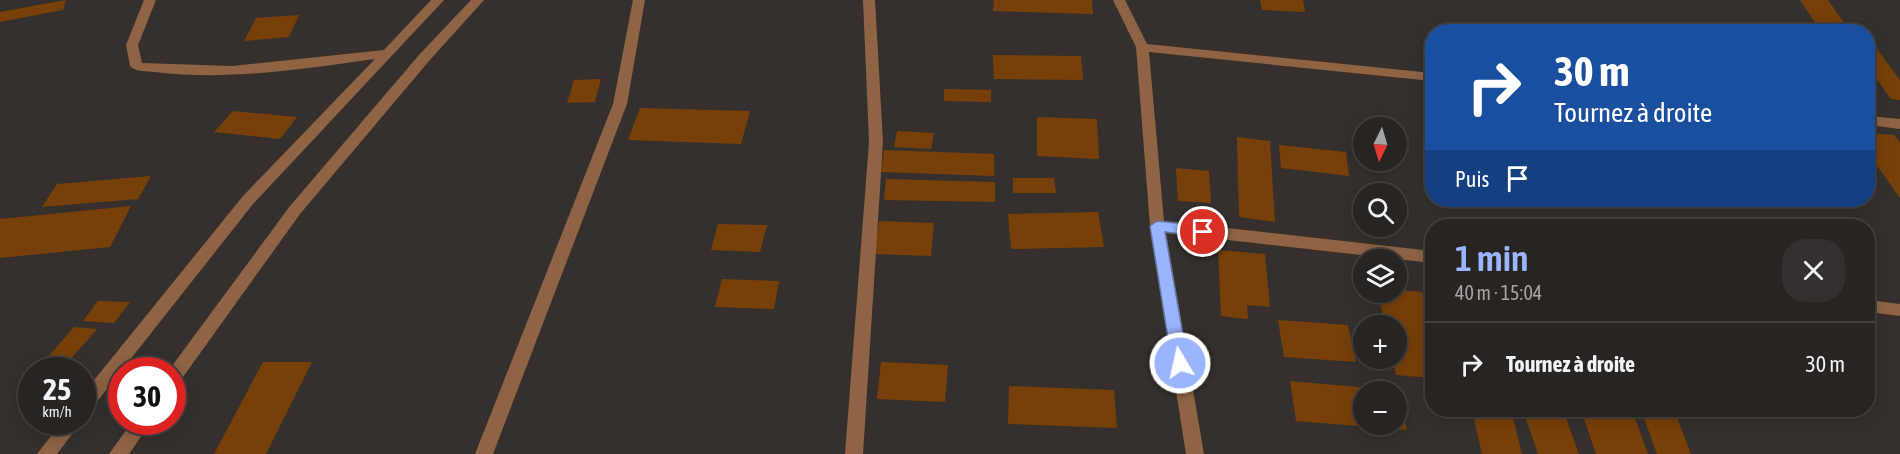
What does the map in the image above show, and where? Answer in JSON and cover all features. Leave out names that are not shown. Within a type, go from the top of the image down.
[{"type":"street","points":[[150,0],[132,45],[136,66],[171,71],[229,72],[388,53]]},
{"type":"street","points":[[96,391],[248,201],[438,0]]},
{"type":"street","points":[[186,360],[295,210],[424,58],[478,0]]},
{"type":"street","points":[[484,454],[620,104],[639,0]]},
{"type":"street","points":[[854,454],[876,142],[869,0]]},
{"type":"street","points":[[1119,0],[1142,47],[1157,226],[1195,454]]},
{"type":"street","points":[[1142,47],[1425,76]]},
{"type":"street","points":[[1875,122],[1900,124]]},
{"type":"street","points":[[1157,226],[1425,256]]},
{"type":"street","points":[[1875,307],[1900,310]]},
{"type":"street","points":[[46,454],[61,435]]},
{"type":"street","points":[[118,454],[132,435]]},
{"type":"building","points":[[66,0],[63,10],[0,22],[0,12]]},
{"type":"building","points":[[994,0],[1092,0],[1093,14],[993,11]]},
{"type":"building","points":[[1260,0],[1303,0],[1305,12],[1262,10]]},
{"type":"building","points":[[1800,0],[1828,0],[1845,24],[1816,24]]},
{"type":"building","points":[[299,15],[289,37],[244,41],[256,18]]},
{"type":"building","points":[[1670,22],[1695,24],[1671,24]]},
{"type":"building","points":[[1875,46],[1900,80],[1900,100],[1891,99],[1875,77]]},
{"type":"building","points":[[993,55],[1081,56],[1083,80],[994,79]]},
{"type":"building","points":[[601,79],[595,102],[567,103],[574,80]]},
{"type":"building","points":[[944,89],[991,90],[991,102],[944,101]]},
{"type":"building","points":[[640,108],[750,111],[741,144],[628,140]]},
{"type":"building","points":[[233,111],[297,117],[280,139],[214,132]]},
{"type":"building","points":[[1037,117],[1097,119],[1099,159],[1037,156]]},
{"type":"building","points":[[897,131],[934,133],[931,149],[894,147]]},
{"type":"building","points":[[1875,134],[1894,135],[1900,143],[1900,198],[1875,163]]},
{"type":"building","points":[[1237,137],[1270,141],[1275,222],[1239,217]]},
{"type":"building","points":[[1279,145],[1346,152],[1349,176],[1281,168]]},
{"type":"building","points":[[884,150],[994,154],[994,176],[881,172]]},
{"type":"building","points":[[1176,168],[1209,171],[1211,203],[1178,201]]},
{"type":"building","points":[[151,176],[138,199],[42,207],[57,184]]},
{"type":"building","points":[[1013,178],[1054,178],[1056,193],[1013,193]]},
{"type":"building","points":[[886,179],[995,182],[995,202],[884,200]]},
{"type":"building","points":[[131,206],[110,247],[0,258],[0,219]]},
{"type":"building","points":[[1098,212],[1104,247],[1011,249],[1008,214]]},
{"type":"building","points":[[879,221],[934,223],[931,256],[874,254]]},
{"type":"building","points":[[718,224],[767,225],[760,252],[711,250]]},
{"type":"building","points":[[1218,250],[1265,254],[1270,307],[1247,305],[1248,319],[1221,316]]},
{"type":"building","points":[[722,279],[779,281],[774,309],[715,307]]},
{"type":"building","points":[[1407,291],[1422,292],[1425,304],[1425,377],[1396,375],[1395,369],[1407,369],[1407,315],[1383,315],[1380,303],[1407,303]]},
{"type":"building","points":[[98,301],[130,302],[114,323],[83,321]]},
{"type":"building","points":[[1278,320],[1348,325],[1353,348],[1353,362],[1284,357]]},
{"type":"building","points":[[74,327],[97,329],[72,357],[48,357]]},
{"type":"building","points":[[263,362],[312,362],[266,454],[214,454]]},
{"type":"building","points":[[881,362],[948,365],[945,402],[877,399]]},
{"type":"building","points":[[1290,381],[1353,387],[1353,426],[1296,421]]},
{"type":"building","points":[[1009,386],[1114,390],[1117,428],[1008,424]]},
{"type":"building","points":[[1474,417],[1513,417],[1522,454],[1482,454]]},
{"type":"building","points":[[1525,417],[1566,417],[1579,454],[1538,454]]},
{"type":"building","points":[[1583,417],[1635,417],[1648,454],[1596,454]]},
{"type":"building","points":[[1644,417],[1677,417],[1691,454],[1657,454]]},
{"type":"route","points":[[1180,363],[1157,226],[1203,232]]}]
